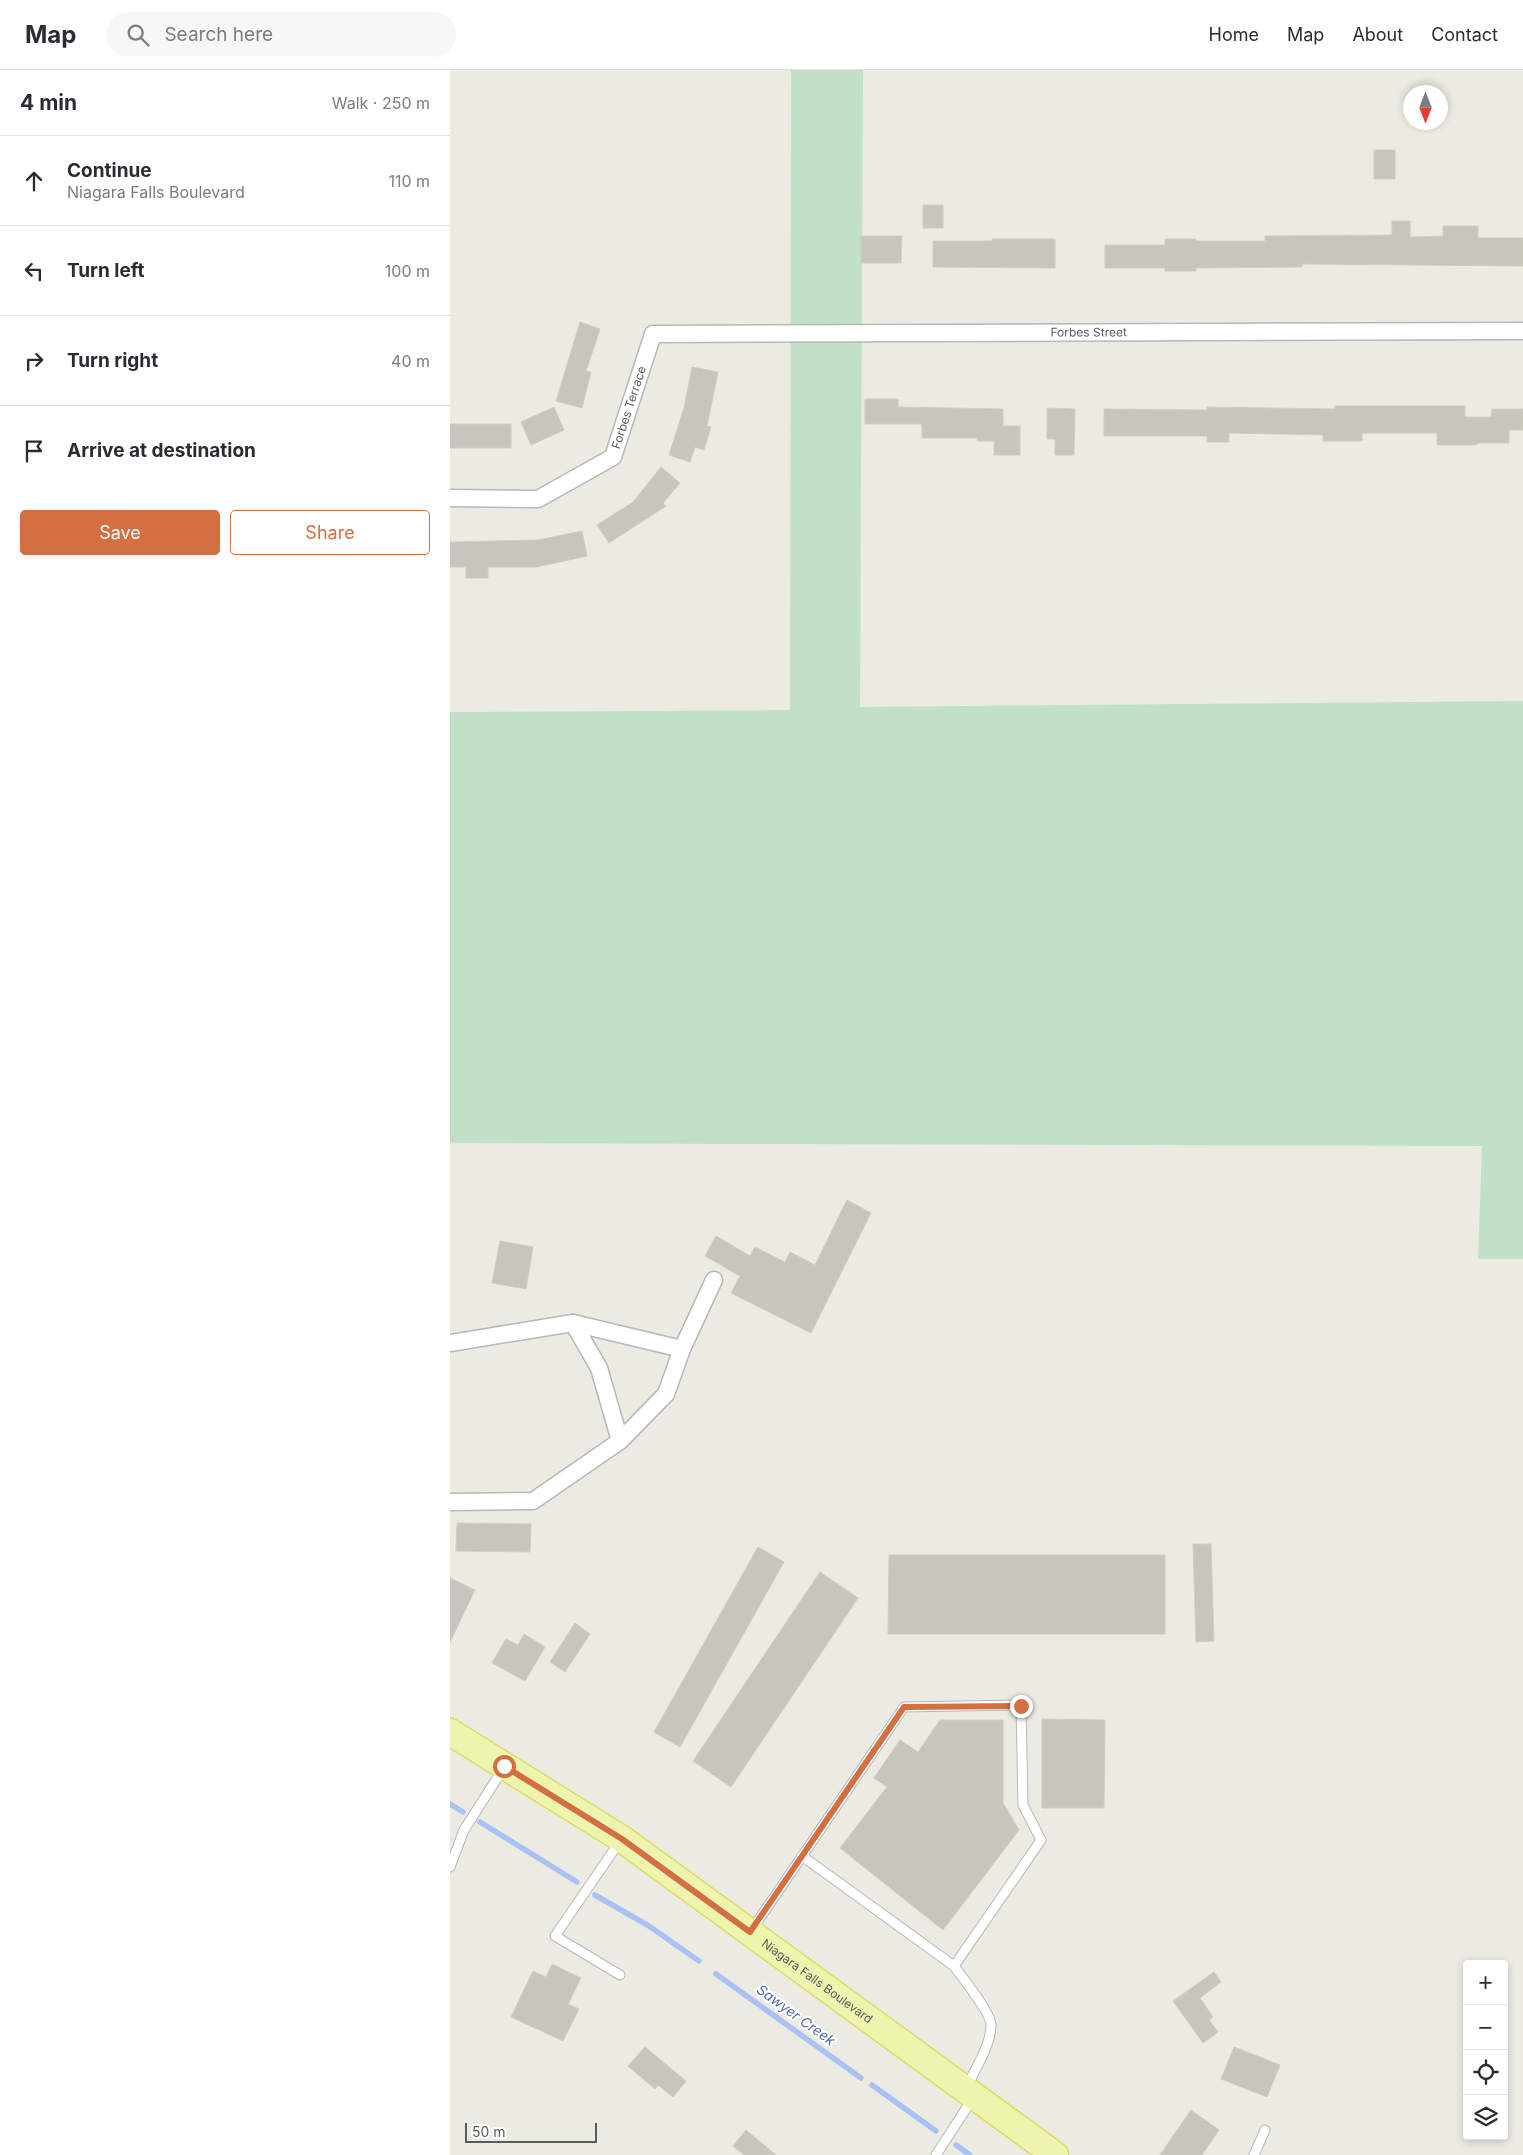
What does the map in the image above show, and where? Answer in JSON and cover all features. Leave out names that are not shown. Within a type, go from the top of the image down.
[{"type":"main road","name":"Niagara Falls Boulevard","points":[[450,1732],[622,1839],[1055,2155]]},
{"type":"street","name":"Forbes Street","points":[[653,334],[1523,331]]},
{"type":"street","name":"Forbes Terrace","points":[[450,498],[538,499],[613,457],[653,334]]},
{"type":"street","points":[[450,1502],[533,1501],[620,1441],[666,1394],[682,1349],[714,1280]]},
{"type":"street","points":[[450,1343],[574,1323],[682,1349]]},
{"type":"street","points":[[574,1323],[599,1368],[620,1441]]},
{"type":"lane","points":[[750,1932],[904,1707],[1021,1706],[1023,1805],[1041,1840],[954,1966]]},
{"type":"lane","points":[[450,1867],[464,1830],[504,1766]]},
{"type":"lane","points":[[620,1975],[555,1936],[622,1839]]},
{"type":"lane","points":[[802,1856],[954,1966],[974,1993],[991,2023],[988,2039],[970,2093],[936,2155]]},
{"type":"lane","points":[[1254,2155],[1265,2130]]},
{"type":"green space","points":[[791,70],[863,70],[860,707],[1523,701],[1523,1259],[1478,1259],[1482,1146],[450,1143],[450,712],[790,710]]},
{"type":"building","points":[[1374,150],[1395,150],[1395,179],[1374,179]]},
{"type":"building","points":[[923,205],[943,205],[943,228],[923,228]]},
{"type":"building","points":[[1392,221],[1410,221],[1410,237],[1443,236],[1443,226],[1478,226],[1478,238],[1523,238],[1523,266],[1302,264],[1302,267],[1196,268],[1196,271],[1165,271],[1165,268],[1105,268],[1105,245],[1165,245],[1165,239],[1265,241],[1265,236],[1392,235]]},
{"type":"building","points":[[861,236],[902,236],[901,263],[861,263]]},
{"type":"building","points":[[992,239],[1055,239],[1055,268],[933,267],[933,241],[992,241]]},
{"type":"building","points":[[580,322],[600,329],[586,371],[591,372],[582,408],[556,401]]},
{"type":"building","points":[[692,367],[718,372],[707,426],[711,427],[704,450],[695,447],[690,462],[669,455],[684,408]]},
{"type":"building","points":[[865,399],[898,399],[898,407],[1003,409],[1003,426],[1020,426],[1020,455],[994,455],[994,441],[977,441],[977,438],[922,438],[922,424],[865,424]]},
{"type":"building","points":[[1335,406],[1465,406],[1465,417],[1491,417],[1492,409],[1523,409],[1523,430],[1509,430],[1509,443],[1477,443],[1477,445],[1437,445],[1437,433],[1362,433],[1362,441],[1323,441],[1323,435],[1229,433],[1229,442],[1207,442],[1207,436],[1104,436],[1104,409],[1207,410],[1207,407],[1335,409]]},
{"type":"building","points":[[554,407],[564,430],[531,445],[521,422]]},
{"type":"building","points":[[1047,408],[1075,409],[1074,455],[1055,455],[1055,439],[1047,439]]},
{"type":"building","points":[[450,424],[511,424],[511,448],[450,448]]},
{"type":"building","points":[[661,467],[680,483],[663,503],[666,506],[609,543],[597,525],[633,502]]},
{"type":"building","points":[[582,531],[587,556],[536,567],[488,567],[488,578],[466,578],[466,567],[450,567],[450,542],[538,540]]},
{"type":"building","points":[[847,1200],[871,1213],[811,1333],[731,1293],[740,1276],[705,1256],[716,1236],[750,1256],[755,1247],[785,1262],[790,1252],[815,1265]]},
{"type":"building","points":[[500,1241],[533,1247],[526,1289],[492,1283]]},
{"type":"building","points":[[457,1523],[531,1524],[530,1552],[456,1551]]},
{"type":"building","points":[[1193,1544],[1211,1544],[1214,1641],[1196,1642]]},
{"type":"building","points":[[758,1547],[784,1562],[680,1747],[654,1732]]},
{"type":"building","points":[[889,1555],[1165,1555],[1165,1634],[888,1634]]},
{"type":"building","points":[[820,1572],[858,1598],[731,1787],[693,1761]]},
{"type":"building","points":[[450,1578],[475,1590],[450,1642]]},
{"type":"building","points":[[575,1623],[590,1634],[565,1672],[550,1662]]},
{"type":"building","points":[[524,1634],[545,1647],[525,1681],[492,1663],[506,1639],[518,1645]]},
{"type":"building","points":[[1042,1719],[1105,1720],[1104,1808],[1042,1808]]},
{"type":"building","points":[[940,1720],[1003,1720],[1003,1803],[1019,1830],[943,1930],[840,1848],[887,1787],[874,1778],[900,1740],[918,1752]]},
{"type":"building","points":[[552,1964],[581,1978],[568,2004],[579,2009],[563,2041],[511,2017],[533,1971],[546,1977]]},
{"type":"building","points":[[1214,1972],[1221,1982],[1200,1998],[1213,2017],[1209,2020],[1218,2032],[1203,2043],[1173,2001]]},
{"type":"building","points":[[645,2047],[686,2081],[673,2097],[658,2085],[655,2089],[628,2066]]},
{"type":"building","points":[[1234,2047],[1280,2065],[1267,2097],[1221,2079]]},
{"type":"building","points":[[1191,2110],[1219,2130],[1202,2155],[1160,2155]]},
{"type":"building","points":[[746,2130],[776,2155],[744,2155],[733,2146]]},
{"type":"waterway","name":"Sawyer Creek","points":[[450,1804],[463,1812]]},
{"type":"waterway","name":"Sawyer Creek","points":[[480,1822],[577,1882]]},
{"type":"waterway","name":"Sawyer Creek","points":[[595,1895],[649,1926],[699,1961]]},
{"type":"waterway","name":"Sawyer Creek","points":[[716,1974],[861,2078]]},
{"type":"waterway","name":"Sawyer Creek","points":[[872,2085],[936,2131]]},
{"type":"waterway","name":"Sawyer Creek","points":[[956,2145],[970,2155]]},
{"type":"route","points":[[504,1766],[622,1839],[750,1932],[904,1707],[939,1705],[1021,1706]]}]
